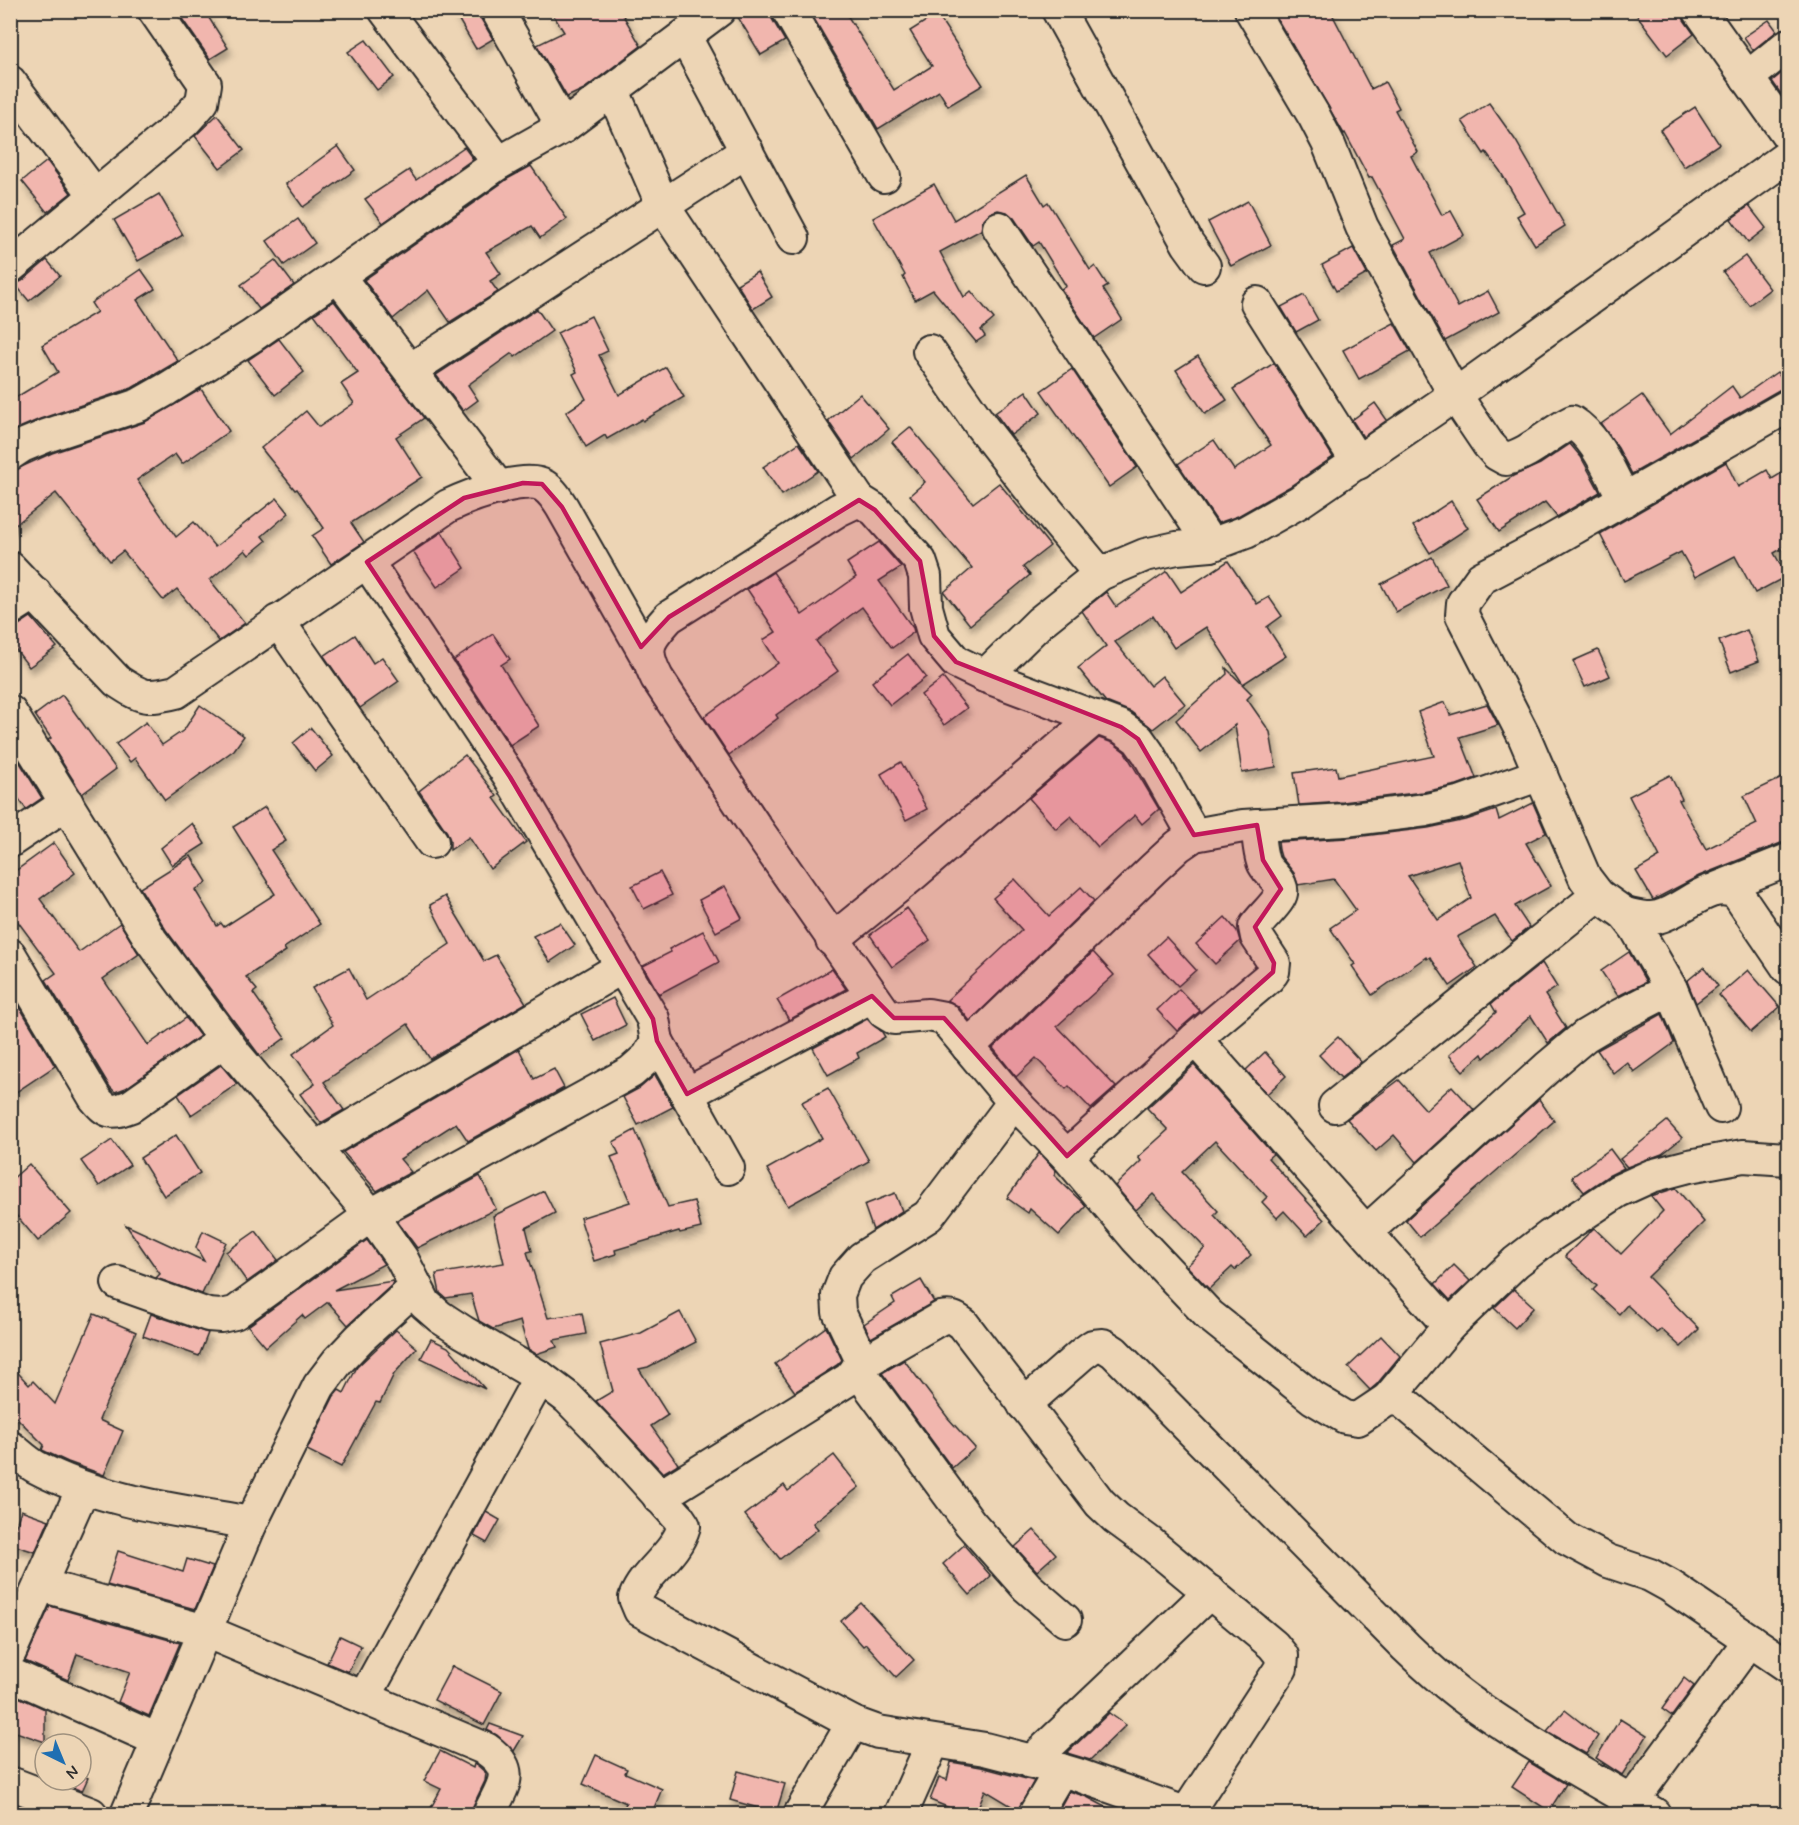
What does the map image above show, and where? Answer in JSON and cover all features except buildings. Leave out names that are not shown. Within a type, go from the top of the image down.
[{"type":"street","points":[[10,267],[184,122],[202,102],[205,84],[154,10]]},
{"type":"street","points":[[385,10],[500,164]]},
{"type":"street","points":[[497,10],[563,127]]},
{"type":"street","points":[[10,454],[46,436],[139,405],[252,336],[500,164],[563,127],[719,10]]},
{"type":"street","points":[[788,10],[884,176]]},
{"type":"street","points":[[1058,10],[1188,244],[1204,266]]},
{"type":"street","points":[[1251,10],[1328,143],[1362,227],[1455,395],[1488,444],[1497,454],[1506,459],[1518,456],[1559,428],[1572,422],[1582,428],[1591,438],[1625,500]]},
{"type":"street","points":[[1699,10],[1788,135]]},
{"type":"street","points":[[685,37],[793,238]]},
{"type":"street","points":[[1747,78],[1788,45]]},
{"type":"street","points":[[10,82],[95,195]]},
{"type":"street","points":[[613,91],[663,206],[859,500],[875,510],[920,561],[925,576],[926,607],[934,636],[956,662],[985,676],[1096,717],[1121,728],[1138,739],[1194,835]]},
{"type":"street","points":[[410,370],[747,151]]},
{"type":"street","points":[[985,676],[1040,622],[1100,574],[1145,555],[1177,548],[1211,545],[1246,532],[1299,502],[1455,395],[1788,156]]},
{"type":"street","points":[[999,228],[1211,545]]},
{"type":"street","points":[[338,276],[499,488]]},
{"type":"street","points":[[1257,303],[1358,463]]},
{"type":"street","points":[[929,351],[982,427],[1036,498],[1100,574]]},
{"type":"street","points":[[1721,1107],[1671,989],[1636,928],[1625,914],[1598,895],[1585,878],[1542,774],[1462,615],[1463,603],[1481,578],[1625,500],[1675,469],[1788,406]]},
{"type":"street","points":[[10,568],[22,601],[117,681],[138,695],[155,697],[176,692],[448,506],[464,498],[499,488],[523,483],[542,484],[554,494],[670,698],[832,940],[884,1012],[894,1018],[928,1015],[944,1018],[1014,1102],[1067,1156],[1136,1238],[1209,1315],[1313,1398],[1345,1418],[1358,1419],[1388,1399],[1449,1326],[1516,1262],[1550,1236],[1618,1191],[1651,1176],[1689,1166],[1743,1156],[1788,1159]]},
{"type":"street","points":[[648,660],[650,638],[669,617],[838,510],[859,500]]},
{"type":"street","points":[[368,562],[510,777],[653,1019],[657,1041],[728,1168]]},
{"type":"street","points":[[278,621],[432,842]]},
{"type":"street","points":[[10,712],[151,940],[225,1040],[371,1215],[402,1259],[425,1304],[440,1317],[540,1377],[568,1398],[605,1436],[658,1497],[684,1526],[680,1540],[640,1586],[635,1598],[640,1610],[853,1723],[878,1732],[985,1749],[1061,1770],[1187,1814],[1281,1668],[1282,1656],[1273,1645],[1100,1503],[963,1324],[949,1316],[941,1318],[860,1366],[849,1379],[658,1497]]},
{"type":"street","points":[[832,940],[1096,717]]},
{"type":"street","points":[[968,1047],[1153,869],[1194,835],[1257,825],[1345,820],[1426,810],[1462,802],[1542,774]]},
{"type":"street","points":[[10,841],[67,803]]},
{"type":"street","points":[[1067,1156],[1195,1039],[1273,972],[1274,963],[1257,937],[1255,927],[1280,897],[1281,889],[1277,880],[1265,867],[1257,825]]},
{"type":"street","points":[[1625,914],[1656,918],[1718,888],[1788,860]]},
{"type":"street","points":[[1718,888],[1728,888],[1737,893],[1788,968]]},
{"type":"street","points":[[1335,1106],[1598,895]]},
{"type":"street","points":[[10,955],[95,1098],[104,1109],[115,1112],[131,1106],[225,1040]]},
{"type":"street","points":[[315,1148],[622,967]]},
{"type":"street","points":[[1366,1232],[1585,1036],[1671,989]]},
{"type":"street","points":[[687,1094],[872,996]]},
{"type":"street","points":[[1195,1039],[1449,1326]]},
{"type":"street","points":[[118,1283],[208,1316],[236,1313],[371,1215],[631,1071],[648,1057],[657,1041]]},
{"type":"street","points":[[1014,1102],[928,1216],[862,1258],[845,1276],[838,1295],[839,1312],[860,1366],[970,1523],[1027,1587],[1065,1620]]},
{"type":"street","points":[[127,1815],[251,1523],[319,1386],[360,1338],[416,1287]]},
{"type":"street","points":[[1024,1405],[1093,1346],[1103,1345],[1114,1352],[1437,1676],[1485,1712],[1560,1760],[1643,1808],[1750,1640]]},
{"type":"street","points":[[364,1698],[540,1377]]},
{"type":"street","points":[[1388,1399],[1401,1400],[1567,1539],[1608,1561],[1660,1581],[1788,1666]]},
{"type":"street","points":[[10,1447],[34,1466],[83,1488],[132,1502],[251,1523]]},
{"type":"street","points":[[10,1652],[83,1488]]},
{"type":"street","points":[[40,1585],[205,1631],[486,1749],[503,1764],[507,1773],[489,1815]]},
{"type":"street","points":[[1031,1762],[1210,1592]]},
{"type":"street","points":[[10,1674],[158,1740]]},
{"type":"street","points":[[800,1815],[853,1723]]},
{"type":"street","points":[[901,1815],[933,1742]]},
{"type":"street","points":[[1035,1815],[1061,1770]]},
{"type":"street","points":[[10,1783],[39,1805],[91,1815]]},
{"type":"highlighted area","points":[[523,483],[542,484],[562,507],[641,647],[669,617],[859,500],[875,510],[920,561],[934,636],[956,662],[1121,727],[1138,739],[1194,835],[1257,825],[1263,860],[1281,889],[1255,927],[1274,963],[1273,972],[1067,1156],[944,1018],[894,1018],[872,996],[687,1094],[657,1041],[653,1019],[510,777],[367,562],[464,498]]}]
